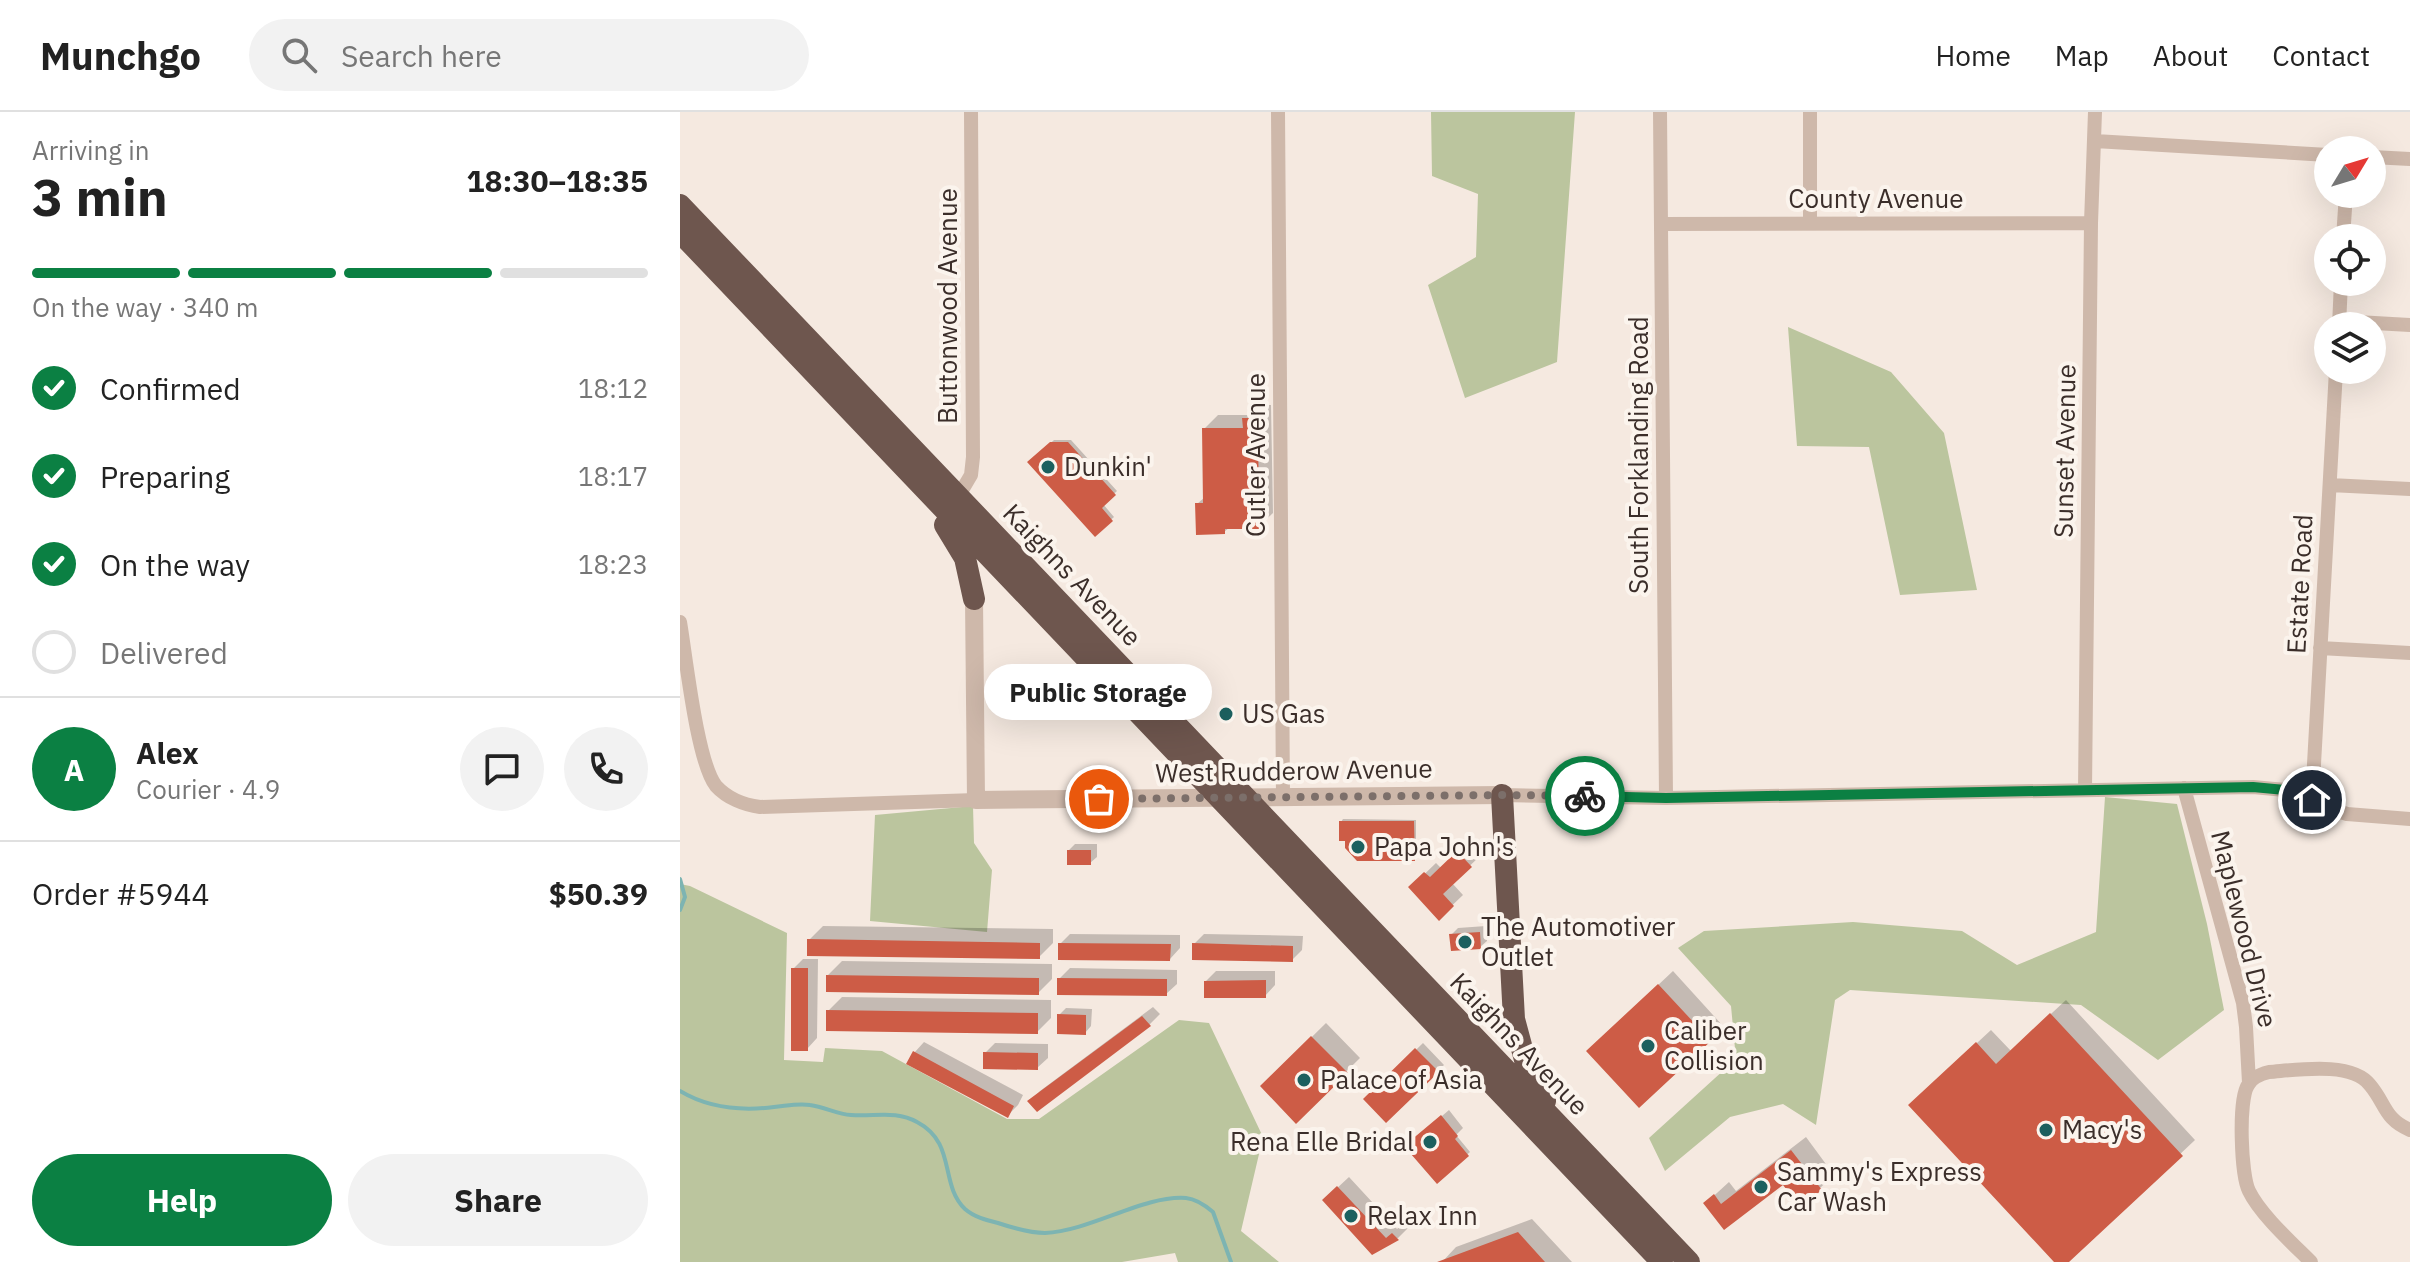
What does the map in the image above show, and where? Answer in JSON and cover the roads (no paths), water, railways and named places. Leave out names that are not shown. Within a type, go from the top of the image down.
[{"type":"highway","name":"Kaighns Avenue","points":[[680,205],[1689,1262]]},
{"type":"highway","name":"Kaighns Avenue","points":[[680,232],[1662,1262]]},
{"type":"highway","points":[[908,471],[961,548],[974,599]]},
{"type":"highway","points":[[1502,795],[1516,1033],[1525,1060],[1557,1123]]},
{"type":"street","name":"Buttonwood Avenue","points":[[958,497],[971,475],[973,457],[971,112]]},
{"type":"street","name":"Cutler Avenue","points":[[1278,112],[1283,797]]},
{"type":"street","name":"South Forklanding Road","points":[[1660,112],[1666,798]]},
{"type":"street","points":[[1810,112],[1810,223]]},
{"type":"street","name":"Sunset Avenue","points":[[2085,790],[2095,112]]},
{"type":"street","points":[[2095,141],[2314,154]]},
{"type":"street","points":[[2386,158],[2410,159]]},
{"type":"street","name":"County Avenue","points":[[1661,224],[2091,223]]},
{"type":"street","points":[[2386,325],[2410,325]]},
{"type":"street","name":"Estate Road","points":[[2312,800],[2335,384]]},
{"type":"street","points":[[2330,485],[2410,489]]},
{"type":"street","points":[[974,599],[976,800]]},
{"type":"street","name":"West Rudderow Avenue","points":[[680,622],[702,750],[713,781],[731,798],[760,807],[976,800],[1502,795],[1666,798],[2268,788],[2285,790],[2347,814],[2410,819]]},
{"type":"street","points":[[2320,648],[2410,653]]},
{"type":"street","name":"Maplewood Drive","points":[[2184,788],[2243,1003],[2249,1083],[2242,1103],[2247,1188],[2264,1212],[2311,1262]]},
{"type":"street","points":[[2249,1083],[2260,1074],[2269,1072],[2329,1070],[2356,1073],[2370,1085],[2388,1116],[2410,1130]]},
{"type":"waterway","points":[[680,879],[685,897],[680,910]]},
{"type":"waterway","points":[[680,1091],[726,1107],[750,1109],[806,1104],[846,1114],[909,1118],[938,1141],[952,1188],[965,1209],[980,1218],[1027,1231],[1063,1231],[1152,1202],[1193,1200],[1213,1212],[1231,1262]]},
{"type":"place","name":"Dunkin'","points":[[1048,467]]},
{"type":"place","name":"US Gas","points":[[1226,714]]},
{"type":"place","name":"Public Storage","points":[[1099,799]]},
{"type":"place","name":"Papa John's","points":[[1358,847]]},
{"type":"place","name":"The Automotiver Outlet","points":[[1465,942]]},
{"type":"place","name":"Caliber Collision","points":[[1648,1046]]},
{"type":"place","name":"Palace of Asia","points":[[1304,1080]]},
{"type":"place","name":"Macy's","points":[[2046,1130]]},
{"type":"place","name":"Rena Elle Bridal","points":[[1430,1142]]},
{"type":"place","name":"Sammy's Express Car Wash","points":[[1761,1187]]},
{"type":"place","name":"Relax Inn","points":[[1351,1216]]}]
